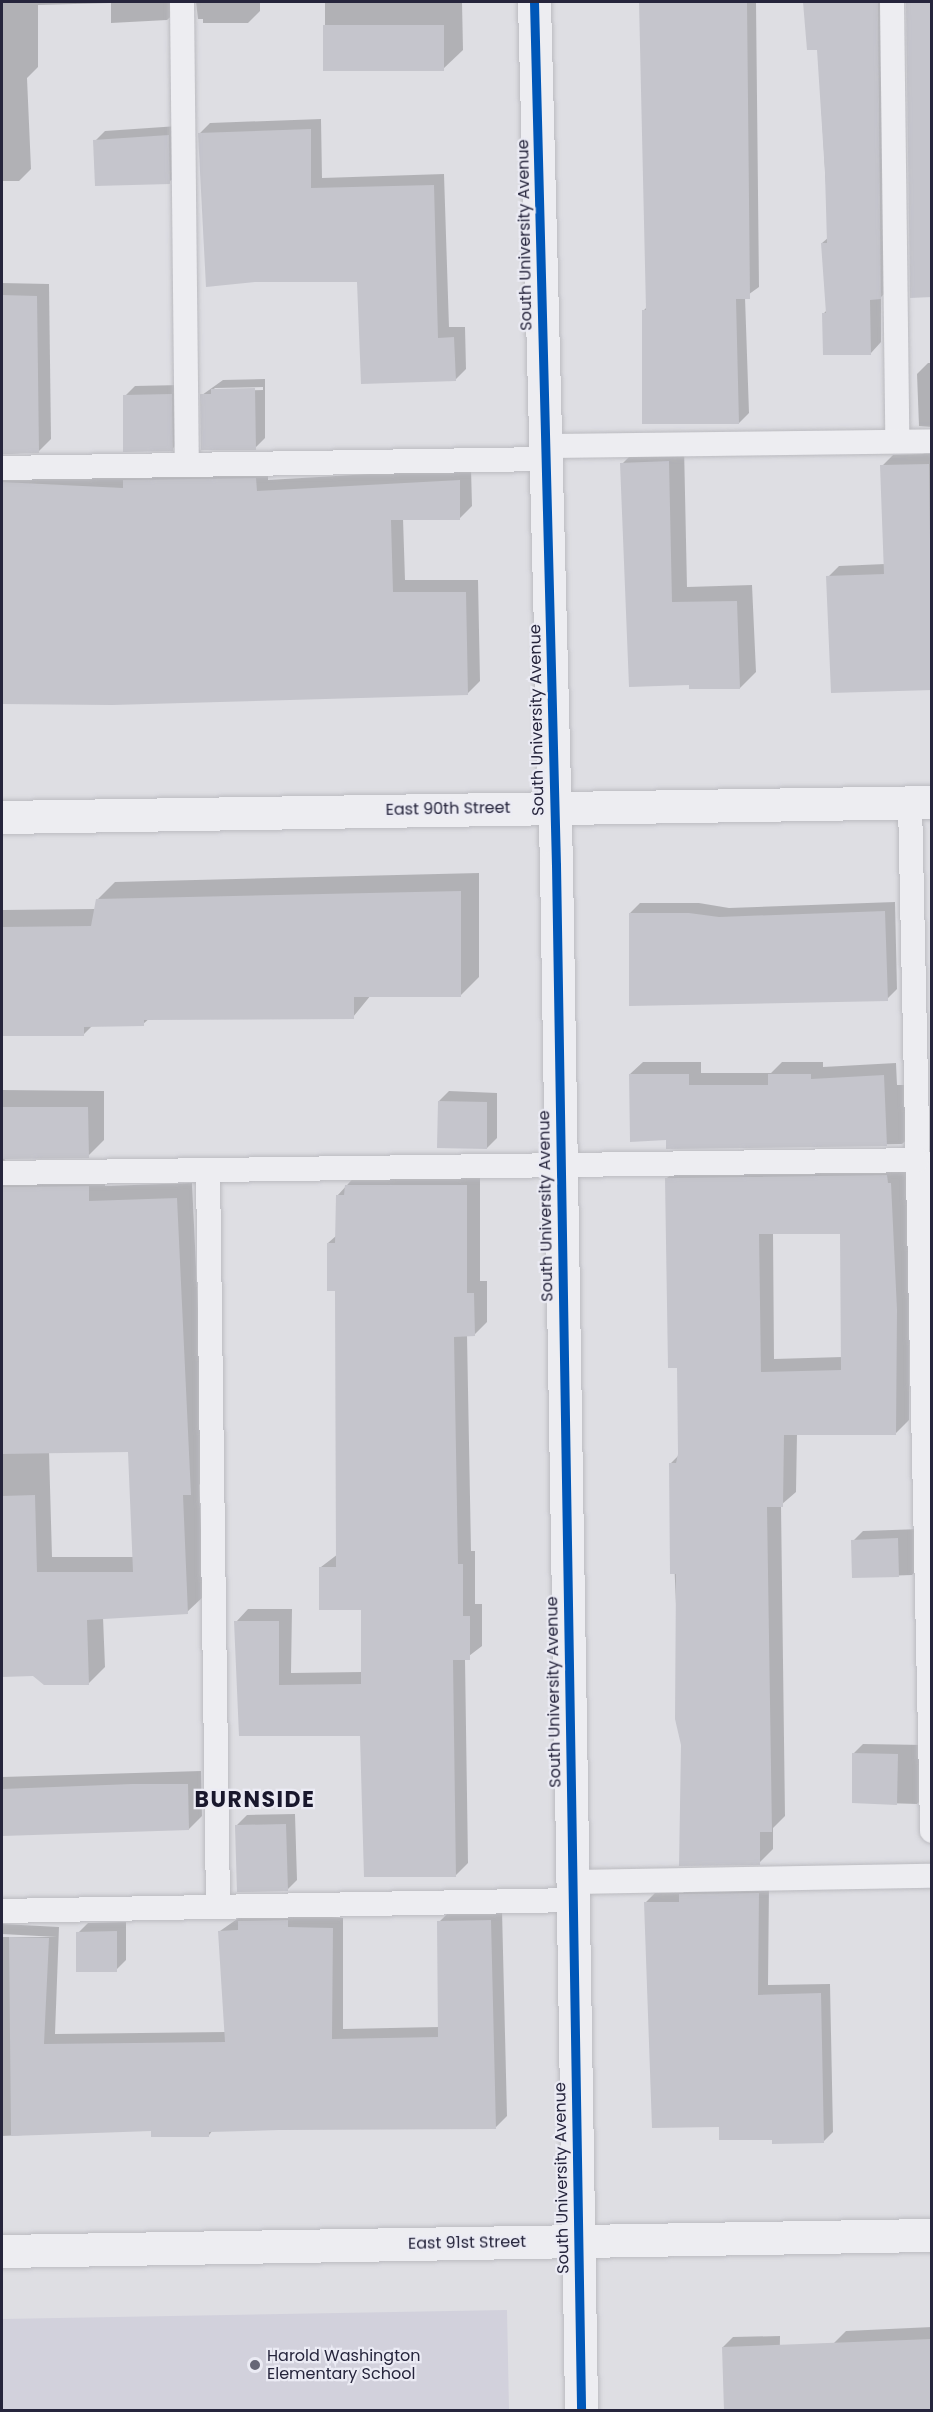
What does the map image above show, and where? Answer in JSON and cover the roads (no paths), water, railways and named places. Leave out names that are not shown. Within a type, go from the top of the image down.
[{"type":"street","name":"South University Avenue","points":[[534,2],[554,807],[581,2410]]},
{"type":"street","name":"East 90th Street","points":[[2,816],[921,802]]},
{"type":"street","name":"East 91st Street","points":[[2,2251],[932,2235]]},
{"type":"lane","points":[[182,2],[187,465]]},
{"type":"lane","points":[[892,2],[897,441]]},
{"type":"lane","points":[[2,468],[187,465],[932,441]]},
{"type":"lane","points":[[921,802],[917,1160],[932,1831]]},
{"type":"lane","points":[[2,1173],[560,1167],[917,1160]]},
{"type":"lane","points":[[208,1171],[218,1905]]},
{"type":"lane","points":[[2,1911],[218,1905],[932,1876]]},
{"type":"place","name":"Harold Washington Elementary School","points":[[255,2365]]},
{"type":"district","name":"BURNSIDE","points":[[255,1800]]}]
